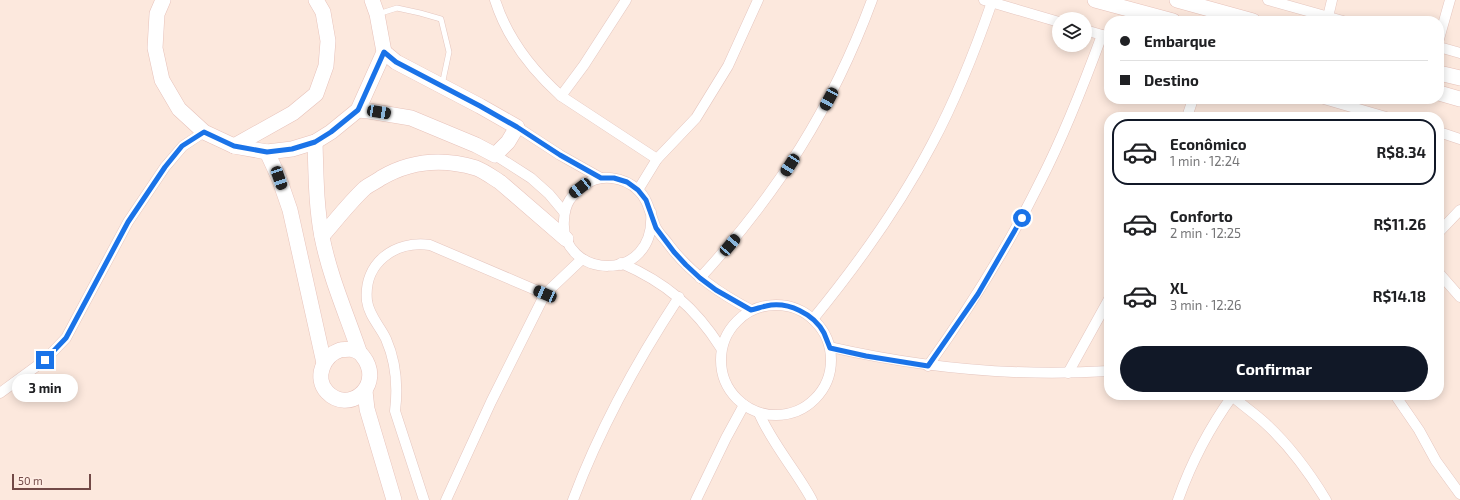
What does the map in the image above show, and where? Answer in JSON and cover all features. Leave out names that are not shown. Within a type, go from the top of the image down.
[{"type":"street","points":[[163,0],[157,14],[155,48],[162,80],[179,109],[204,132],[234,146],[267,152],[292,149],[315,142],[331,132],[358,110],[384,52],[377,14],[372,0]]},
{"type":"street","points":[[234,146],[293,113],[316,94],[326,66],[328,41],[323,12],[316,0]]},
{"type":"street","points":[[495,0],[502,19],[519,49],[538,74],[561,96],[657,159]]},
{"type":"street","points":[[561,96],[584,65],[626,0]]},
{"type":"street","points":[[638,190],[657,159],[696,118],[728,66],[758,0]]},
{"type":"street","points":[[700,278],[748,223],[780,180],[802,146],[825,106],[848,60],[872,0]]},
{"type":"street","points":[[1096,0],[1155,16]]},
{"type":"street","points":[[1177,0],[1235,16]]},
{"type":"street","points":[[1268,0],[1324,16]]},
{"type":"street","points":[[1328,16],[1332,0]]},
{"type":"street","points":[[1444,21],[1450,0]]},
{"type":"street","points":[[813,319],[866,252],[914,178],[946,116],[965,74],[988,1],[1052,20]]},
{"type":"street","points":[[1092,32],[1104,36]]},
{"type":"street","points":[[928,366],[978,294],[1022,218],[1042,180],[1104,38]]},
{"type":"street","points":[[1444,48],[1460,53]]},
{"type":"street","points":[[384,52],[396,62],[517,127],[560,155],[601,178]]},
{"type":"street","points":[[1444,74],[1460,78]]},
{"type":"street","points":[[1444,94],[1460,99]]},
{"type":"street","points":[[1341,104],[1368,112]]},
{"type":"street","points":[[358,110],[411,118],[476,145],[495,155],[531,178],[550,194],[564,212]]},
{"type":"street","points":[[495,155],[508,142],[517,127]]},
{"type":"street","points":[[0,393],[45,360],[66,338],[128,222],[165,167],[182,146],[204,132]]},
{"type":"street","points":[[1444,134],[1460,139]]},
{"type":"street","points":[[315,142],[317,202],[322,236],[332,277],[359,351],[370,370],[370,377],[365,391],[360,396],[346,400],[338,399],[332,396],[326,391],[321,377],[321,370],[324,363],[329,357],[340,350],[350,349],[359,351]]},
{"type":"street","points":[[267,152],[279,178],[290,210],[324,363]]},
{"type":"street","points":[[322,236],[367,187],[386,175],[408,166],[436,163],[477,169],[500,182],[566,239],[573,250],[582,259],[595,265],[608,267],[621,265],[621,263],[652,278],[679,297],[702,321],[721,348]]},
{"type":"street","points":[[566,239],[563,226],[564,212],[566,204],[573,194],[588,182],[601,178],[614,178],[627,182],[638,190],[646,200],[656,228],[674,252],[700,278],[722,294],[751,310]]},
{"type":"street","points":[[1444,227],[1460,210]]},
{"type":"street","points":[[621,265],[633,259],[643,250],[649,239],[652,226],[651,212]]},
{"type":"street","points":[[432,500],[425,500],[396,412],[396,377],[391,352],[386,339],[369,309],[367,302],[367,286],[372,272],[382,259],[396,249],[404,246],[422,244],[430,245],[545,294]]},
{"type":"street","points":[[446,500],[491,402],[545,294],[582,259]]},
{"type":"street","points":[[1444,279],[1460,297]]},
{"type":"street","points":[[573,500],[593,452],[622,392],[679,297]]},
{"type":"street","points":[[767,305],[784,305],[800,310],[813,319],[824,332],[830,348],[831,364],[827,380],[819,394],[807,405],[792,412],[776,415],[759,413],[744,405],[732,394],[724,380],[720,364],[721,348],[727,332],[738,320],[751,310],[767,305]]},
{"type":"street","points":[[1068,373],[1104,307]]},
{"type":"street","points":[[830,348],[866,356],[928,366],[1004,372],[1068,373],[1104,371]]},
{"type":"street","points":[[365,391],[367,409],[394,500]]},
{"type":"street","points":[[1178,500],[1190,468],[1229,400]]},
{"type":"street","points":[[1238,400],[1265,423],[1292,451],[1326,500]]},
{"type":"street","points":[[1398,400],[1419,430],[1436,461],[1460,494]]},
{"type":"street","points":[[696,500],[744,405]]},
{"type":"street","points":[[759,413],[770,436],[795,471],[812,500]]},
{"type":"lane","points":[[377,14],[397,8],[441,19],[449,52],[442,86]]},
{"type":"route","points":[[45,360],[66,338],[128,222],[165,167],[182,146],[204,132],[234,146],[267,152],[292,149],[315,142],[331,132],[358,110],[384,52],[396,62],[480,106],[517,127],[560,155],[601,178],[614,178],[627,182],[638,190],[646,200],[656,228],[663,238],[686,265],[700,278],[733,301],[751,310],[767,305],[784,305],[800,310],[813,319],[824,332],[830,348],[866,356],[928,366],[978,294],[1022,218]]}]
